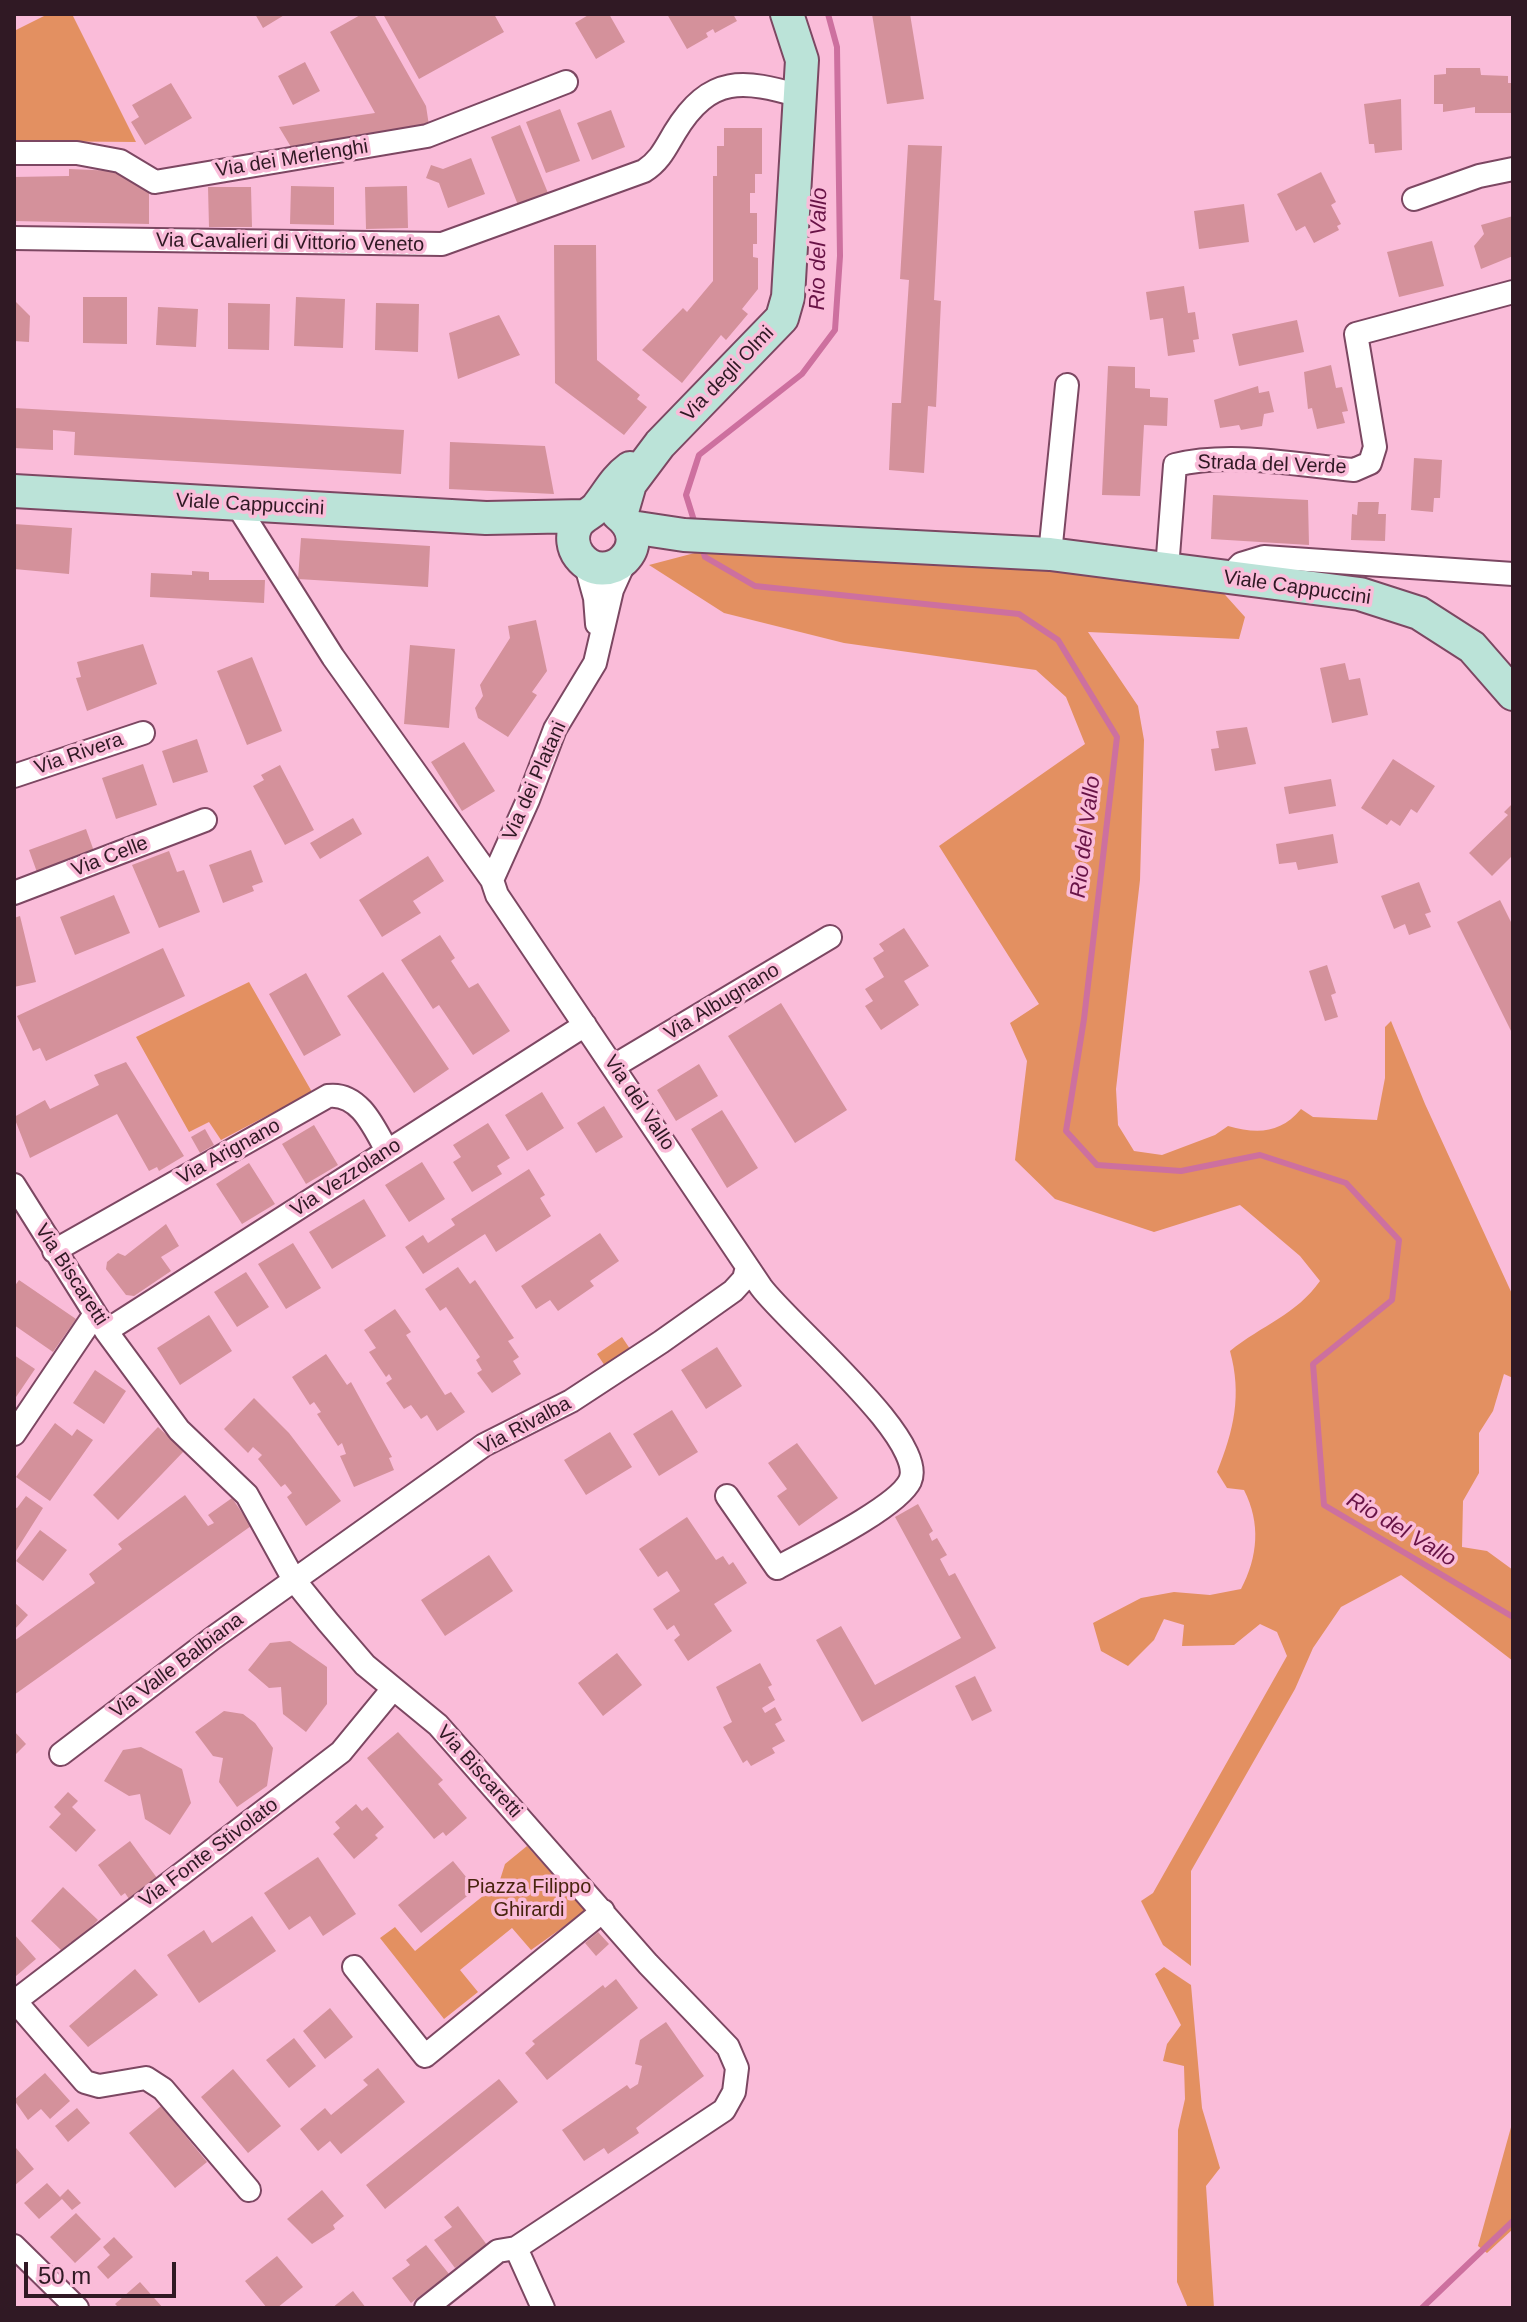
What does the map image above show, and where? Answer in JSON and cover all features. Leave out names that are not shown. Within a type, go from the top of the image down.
[{"type":"main road","name":"Via degli Olmi","points":[[580,557],[576,526],[632,532],[630,484],[660,444],[782,318],[788,297],[802,60],[787,14]]},
{"type":"main road","name":"Viale Cappuccini","points":[[14,491],[486,518],[632,532],[1050,554],[1360,594],[1419,613],[1472,647],[1513,694]]},
{"type":"main road","name":"Viale Cappuccini","points":[[486,518],[580,557]]},
{"type":"main road","points":[[580,557],[598,568],[613,567],[632,532]]},
{"type":"street","name":"Via dei Merlenghi","points":[[14,153],[77,153],[120,161],[155,182],[427,136],[566,82]]},
{"type":"street","name":"Via Cavalieri di Vittorio Veneto","points":[[14,238],[442,244],[644,171],[661,157],[676,130],[697,105],[727,86],[754,82],[800,96]]},
{"type":"street","points":[[1414,199],[1479,176],[1513,169]]},
{"type":"street","name":"Strada del Verde","points":[[1167,569],[1175,465],[1196,460],[1227,460],[1354,470],[1370,463],[1375,447],[1356,334],[1513,292]]},
{"type":"street","points":[[1050,554],[1067,385]]},
{"type":"street","name":"Via del Vallo","points":[[237,505],[333,657],[492,880],[497,895],[747,1267],[779,1311],[866,1393],[911,1458],[910,1480],[893,1502],[777,1568],[727,1496]]},
{"type":"street","name":"Via dei Platani","points":[[492,880],[528,800],[555,729],[590,674],[612,590],[632,532]]},
{"type":"street","name":"Via dei Platani","points":[[580,557],[595,598],[599,641]]},
{"type":"street","points":[[1228,578],[1241,564],[1264,557],[1513,574]]},
{"type":"street","name":"Via Rivera","points":[[14,776],[143,733]]},
{"type":"street","name":"Via Celle","points":[[14,893],[205,820]]},
{"type":"street","name":"Via Albugnano","points":[[614,1066],[830,937]]},
{"type":"street","name":"Via Vezzolano","points":[[101,1323],[387,1151],[585,1025]]},
{"type":"street","name":"Via Arignano","points":[[54,1251],[328,1096],[345,1096],[356,1103],[387,1151]]},
{"type":"street","name":"Via Biscaretti","points":[[14,1185],[101,1323],[179,1430],[247,1495],[294,1580],[365,1665],[438,1725],[728,2047],[737,2068],[734,2092],[724,2110],[516,2248],[498,2251],[426,2308]]},
{"type":"street","name":"Via Rivalba","points":[[294,1580],[484,1445],[602,1383],[733,1291],[744,1279],[747,1267]]},
{"type":"street","points":[[14,1434],[101,1323]]},
{"type":"street","name":"Via Valle Balbiana","points":[[61,1754],[294,1580]]},
{"type":"street","name":"Via Fonte Stivolato","points":[[15,2002],[341,1752],[392,1690]]},
{"type":"street","points":[[354,1967],[425,2056],[603,1911]]},
{"type":"street","points":[[15,2002],[85,2082],[99,2086],[146,2078],[163,2089],[249,2190]]},
{"type":"street","points":[[14,2246],[77,2308]]},
{"type":"street","points":[[516,2248],[543,2308]]},
{"type":"green space","points":[[48,14],[72,14],[136,142],[14,141],[14,31]]},
{"type":"green space","points":[[706,550],[807,558],[822,550],[1047,565],[1218,587],[1245,617],[1239,639],[1088,632],[1138,706],[1144,740],[1140,880],[1116,1089],[1118,1125],[1134,1151],[1162,1155],[1215,1135],[1228,1126],[1268,1130],[1285,1123],[1301,1109],[1313,1117],[1377,1120],[1385,1078],[1385,1027],[1391,1021],[1425,1104],[1513,1296],[1513,1378],[1504,1374],[1493,1411],[1479,1433],[1479,1473],[1463,1501],[1462,1547],[1487,1551],[1513,1570],[1513,1661],[1401,1575],[1341,1607],[1313,1648],[1295,1689],[1191,1871],[1191,1966],[1163,1945],[1141,1901],[1153,1893],[1287,1656],[1277,1632],[1260,1624],[1234,1645],[1182,1646],[1184,1625],[1164,1619],[1154,1640],[1128,1666],[1101,1651],[1093,1623],[1141,1598],[1174,1592],[1210,1595],[1241,1589],[1254,1552],[1253,1515],[1244,1490],[1227,1488],[1217,1472],[1228,1442],[1236,1398],[1230,1351],[1300,1303],[1320,1281],[1300,1256],[1240,1205],[1154,1232],[1055,1199],[1015,1160],[1027,1061],[1010,1023],[1039,1004],[939,846],[1085,744],[1066,697],[1036,670],[844,643],[724,613],[649,565]]},
{"type":"green space","points":[[249,982],[312,1092],[221,1140],[209,1122],[189,1132],[136,1037]]},
{"type":"green space","points":[[622,1337],[630,1349],[605,1366],[597,1354]]},
{"type":"green space","name":"Piazza Filippo Ghirardi","points":[[527,1846],[586,1911],[531,1950],[512,1928],[460,1970],[478,1992],[444,2019],[380,1938],[395,1927],[415,1951],[499,1883],[505,1864]]},
{"type":"green space","points":[[1164,1967],[1191,1985],[1202,2108],[1220,2168],[1206,2186],[1214,2308],[1188,2308],[1177,2282],[1178,2130],[1185,2099],[1184,2066],[1163,2061],[1167,2044],[1181,2025],[1155,1974]]},
{"type":"green space","points":[[1513,2120],[1513,2229],[1487,2253],[1478,2246]]},
{"type":"building","points":[[255,14],[286,14],[263,28]]},
{"type":"building","points":[[362,14],[374,14],[426,106],[430,132],[294,152],[279,127],[375,113],[330,32]]},
{"type":"building","points":[[383,14],[494,14],[504,32],[419,79]]},
{"type":"building","points":[[590,14],[609,14],[625,42],[596,59],[575,23]]},
{"type":"building","points":[[667,14],[733,14],[737,21],[715,33],[713,29],[706,33],[708,37],[687,49]]},
{"type":"building","points":[[872,14],[910,14],[924,99],[887,104]]},
{"type":"building","points":[[305,62],[320,91],[293,105],[278,76]]},
{"type":"building","points":[[1446,68],[1480,68],[1481,75],[1508,76],[1508,83],[1513,83],[1513,113],[1475,113],[1475,107],[1443,112],[1443,104],[1434,104],[1434,75],[1446,74]]},
{"type":"building","points":[[171,83],[192,118],[145,145],[131,122],[139,117],[132,105]]},
{"type":"building","points":[[1401,99],[1402,150],[1375,153],[1374,144],[1369,144],[1364,104]]},
{"type":"building","points":[[560,109],[580,161],[546,173],[526,122]]},
{"type":"building","points":[[611,110],[625,147],[592,160],[577,123]]},
{"type":"building","points":[[520,125],[548,193],[518,205],[491,137]]},
{"type":"building","points":[[724,128],[762,128],[762,174],[755,174],[755,193],[750,193],[750,213],[757,213],[757,244],[753,244],[753,257],[758,258],[758,289],[742,309],[748,314],[726,340],[721,335],[682,383],[642,350],[683,308],[687,312],[713,281],[713,176],[717,176],[717,146],[724,146]]},
{"type":"building","points":[[908,145],[942,146],[934,300],[941,301],[936,407],[928,406],[924,473],[889,470],[892,403],[901,403],[909,280],[900,279]]},
{"type":"building","points":[[471,158],[485,194],[448,208],[439,183],[426,178],[431,165],[443,169]]},
{"type":"building","points":[[69,169],[116,171],[149,190],[149,224],[14,221],[14,177],[69,176]]},
{"type":"building","points":[[1321,172],[1336,202],[1331,205],[1341,224],[1337,226],[1339,230],[1314,243],[1305,226],[1296,231],[1277,194]]},
{"type":"building","points":[[291,186],[334,187],[334,225],[290,224]]},
{"type":"building","points":[[407,186],[408,228],[366,229],[365,187]]},
{"type":"building","points":[[208,187],[251,187],[252,227],[209,227]]},
{"type":"building","points":[[1244,204],[1249,242],[1199,249],[1194,211]]},
{"type":"building","points":[[1513,216],[1513,256],[1481,269],[1474,246],[1484,234],[1481,225]]},
{"type":"building","points":[[1432,241],[1444,286],[1399,297],[1387,252]]},
{"type":"building","points":[[554,245],[596,245],[597,360],[640,395],[637,399],[647,407],[624,435],[555,383]]},
{"type":"building","points":[[1184,286],[1188,313],[1195,312],[1199,339],[1193,340],[1195,352],[1168,356],[1163,318],[1150,320],[1146,292]]},
{"type":"building","points":[[83,297],[127,297],[127,344],[83,343]]},
{"type":"building","points":[[296,297],[345,299],[343,348],[294,346]]},
{"type":"building","points":[[14,300],[30,316],[29,342],[14,341]]},
{"type":"building","points":[[228,303],[270,304],[269,350],[228,349]]},
{"type":"building","points":[[376,303],[419,304],[418,352],[375,350]]},
{"type":"building","points":[[158,307],[198,309],[196,347],[156,345]]},
{"type":"building","points":[[499,315],[520,355],[458,379],[449,333]]},
{"type":"building","points":[[1297,320],[1304,352],[1239,366],[1232,334]]},
{"type":"building","points":[[1331,365],[1336,388],[1342,387],[1348,411],[1342,412],[1345,423],[1317,429],[1312,408],[1308,409],[1304,372]]},
{"type":"building","points":[[1108,366],[1135,367],[1135,388],[1150,389],[1150,397],[1168,398],[1167,426],[1144,425],[1140,496],[1102,495]]},
{"type":"building","points":[[1258,386],[1259,393],[1269,391],[1274,412],[1264,414],[1262,426],[1241,430],[1239,425],[1220,428],[1214,400]]},
{"type":"building","points":[[14,408],[404,430],[401,474],[74,455],[75,432],[53,430],[53,450],[14,448]]},
{"type":"building","points":[[450,442],[545,446],[554,494],[449,489]]},
{"type":"building","points":[[1414,458],[1442,460],[1440,498],[1434,498],[1433,512],[1411,510]]},
{"type":"building","points":[[1213,495],[1308,500],[1309,545],[1211,539]]},
{"type":"building","points":[[1358,502],[1379,502],[1378,514],[1386,514],[1385,541],[1351,540],[1352,514],[1357,515]]},
{"type":"building","points":[[14,524],[72,528],[69,574],[14,569]]},
{"type":"building","points":[[301,538],[430,546],[428,587],[298,579]]},
{"type":"building","points":[[192,571],[209,572],[209,580],[265,580],[264,603],[150,597],[151,573],[192,575]]},
{"type":"building","points":[[536,620],[547,671],[532,692],[537,695],[508,737],[478,718],[475,708],[483,696],[480,685],[510,638],[508,626]]},
{"type":"building","points":[[143,644],[157,684],[87,711],[76,678],[81,677],[77,662]]},
{"type":"building","points":[[410,645],[455,649],[449,728],[404,724]]},
{"type":"building","points":[[252,657],[282,731],[247,745],[217,671]]},
{"type":"building","points":[[1345,663],[1349,680],[1360,678],[1368,715],[1332,723],[1320,668]]},
{"type":"building","points":[[1247,727],[1256,764],[1215,771],[1211,749],[1219,748],[1216,731]]},
{"type":"building","points":[[197,739],[208,772],[173,783],[162,751]]},
{"type":"building","points":[[464,742],[495,791],[462,811],[431,762]]},
{"type":"building","points":[[1393,759],[1435,786],[1417,813],[1411,809],[1400,826],[1391,820],[1387,825],[1361,808]]},
{"type":"building","points":[[143,764],[157,805],[116,819],[102,778]]},
{"type":"building","points":[[280,765],[314,830],[285,845],[253,786],[264,780],[261,775]]},
{"type":"building","points":[[1331,779],[1336,806],[1289,814],[1284,787]]},
{"type":"building","points":[[1513,803],[1513,855],[1492,876],[1469,853],[1508,815],[1504,812]]},
{"type":"building","points":[[353,818],[362,834],[320,859],[310,843]]},
{"type":"building","points":[[86,829],[95,854],[38,875],[29,850]]},
{"type":"building","points":[[1333,834],[1338,863],[1298,870],[1296,862],[1279,864],[1276,844]]},
{"type":"building","points":[[251,850],[263,882],[252,886],[254,891],[223,903],[209,865]]},
{"type":"building","points":[[169,851],[177,872],[184,870],[200,912],[159,928],[132,865]]},
{"type":"building","points":[[428,856],[444,881],[413,901],[421,913],[382,937],[359,900]]},
{"type":"building","points":[[1419,882],[1431,912],[1425,914],[1431,927],[1409,935],[1405,924],[1394,929],[1381,896]]},
{"type":"building","points":[[114,895],[130,933],[75,955],[60,917]]},
{"type":"building","points":[[1500,900],[1513,926],[1513,1035],[1457,922]]},
{"type":"building","points":[[20,916],[36,982],[14,987],[14,918]]},
{"type":"building","points":[[904,928],[929,966],[904,981],[919,1005],[881,1030],[865,1006],[873,1001],[865,989],[884,977],[873,958],[884,951],[879,944]]},
{"type":"building","points":[[440,935],[455,958],[451,961],[469,988],[478,983],[510,1031],[473,1055],[439,1005],[433,1009],[401,960]]},
{"type":"building","points":[[163,948],[185,996],[46,1061],[40,1048],[33,1051],[17,1016]]},
{"type":"building","points":[[1327,965],[1336,993],[1331,995],[1338,1017],[1325,1021],[1309,971]]},
{"type":"building","points":[[383,972],[449,1069],[414,1093],[347,996]]},
{"type":"building","points":[[306,973],[341,1035],[304,1056],[269,994]]},
{"type":"building","points":[[781,1003],[847,1110],[795,1143],[728,1036]]},
{"type":"building","points":[[126,1062],[184,1156],[159,1171],[157,1167],[149,1171],[117,1114],[30,1158],[14,1117],[45,1100],[50,1109],[99,1085],[94,1075]]},
{"type":"building","points":[[699,1064],[718,1096],[676,1121],[657,1090]]},
{"type":"building","points":[[542,1092],[564,1128],[527,1151],[505,1115]]},
{"type":"building","points":[[604,1106],[623,1137],[596,1153],[577,1123]]},
{"type":"building","points":[[722,1110],[758,1168],[727,1188],[691,1129]]},
{"type":"building","points":[[488,1123],[510,1158],[497,1166],[502,1174],[472,1192],[453,1162],[461,1157],[453,1145]]},
{"type":"building","points":[[314,1125],[338,1165],[306,1184],[282,1144]]},
{"type":"building","points":[[205,1129],[214,1145],[200,1153],[191,1137]]},
{"type":"building","points":[[422,1162],[445,1199],[409,1222],[385,1185]]},
{"type":"building","points":[[249,1163],[275,1204],[242,1224],[216,1184]]},
{"type":"building","points":[[529,1169],[545,1195],[540,1198],[551,1216],[496,1252],[485,1234],[423,1274],[405,1247],[423,1235],[428,1243],[455,1225],[451,1219]]},
{"type":"building","points":[[364,1199],[386,1236],[332,1269],[309,1232]]},
{"type":"building","points":[[166,1224],[179,1246],[161,1257],[171,1271],[134,1296],[126,1295],[106,1269],[107,1262],[118,1253],[125,1256]]},
{"type":"building","points":[[600,1233],[619,1261],[590,1281],[594,1286],[558,1311],[550,1300],[536,1309],[521,1286]]},
{"type":"building","points":[[293,1243],[321,1288],[286,1309],[258,1264]]},
{"type":"building","points":[[458,1267],[470,1284],[475,1280],[514,1338],[508,1341],[519,1357],[513,1361],[521,1374],[492,1393],[477,1373],[482,1370],[476,1360],[480,1357],[446,1307],[440,1311],[425,1289]]},
{"type":"building","points":[[246,1272],[269,1307],[237,1327],[214,1292]]},
{"type":"building","points":[[19,1280],[76,1319],[53,1352],[14,1325],[14,1287]]},
{"type":"building","points":[[395,1309],[411,1332],[406,1335],[445,1395],[451,1392],[465,1412],[437,1431],[427,1415],[421,1419],[411,1405],[404,1409],[386,1383],[392,1379],[389,1374],[386,1377],[369,1352],[376,1348],[364,1330]]},
{"type":"building","points":[[209,1315],[232,1351],[180,1385],[157,1348]]},
{"type":"building","points":[[717,1347],[742,1386],[706,1409],[681,1370]]},
{"type":"building","points":[[326,1354],[347,1385],[351,1382],[392,1457],[389,1458],[394,1470],[354,1487],[340,1456],[346,1454],[342,1443],[338,1446],[317,1414],[321,1412],[314,1402],[310,1405],[292,1377]]},
{"type":"building","points":[[14,1355],[35,1369],[14,1400]]},
{"type":"building","points":[[95,1370],[126,1391],[104,1424],[73,1403]]},
{"type":"building","points":[[254,1398],[289,1433],[341,1501],[306,1526],[287,1497],[292,1493],[285,1484],[281,1487],[258,1459],[262,1455],[253,1447],[248,1453],[224,1429]]},
{"type":"building","points":[[672,1410],[698,1452],[659,1476],[633,1434]]},
{"type":"building","points":[[55,1423],[72,1436],[77,1429],[93,1440],[50,1501],[16,1477]]},
{"type":"building","points":[[158,1427],[184,1451],[118,1520],[93,1495]]},
{"type":"building","points":[[610,1432],[632,1467],[586,1495],[564,1460]]},
{"type":"building","points":[[797,1443],[838,1498],[799,1526],[777,1496],[787,1489],[768,1463]]},
{"type":"building","points":[[185,1495],[208,1526],[214,1523],[208,1515],[232,1498],[251,1526],[14,1695],[14,1641],[95,1583],[89,1574],[122,1549],[118,1544]]},
{"type":"building","points":[[26,1496],[43,1508],[14,1554],[14,1507],[17,1508]]},
{"type":"building","points":[[918,1504],[933,1531],[929,1534],[932,1541],[937,1538],[947,1555],[940,1559],[949,1576],[955,1573],[996,1648],[862,1722],[816,1640],[841,1626],[875,1685],[961,1638],[895,1517]]},
{"type":"building","points":[[687,1517],[716,1560],[723,1556],[729,1565],[733,1562],[747,1583],[714,1604],[732,1631],[688,1661],[674,1640],[680,1635],[674,1625],[667,1630],[653,1609],[680,1591],[667,1571],[658,1577],[639,1549]]},
{"type":"building","points":[[40,1530],[67,1550],[43,1581],[16,1561]]},
{"type":"building","points":[[489,1555],[513,1591],[445,1636],[421,1600]]},
{"type":"building","points":[[14,1602],[28,1615],[14,1630]]},
{"type":"building","points":[[290,1641],[327,1667],[327,1704],[306,1732],[283,1714],[281,1687],[269,1688],[248,1670],[270,1643]]},
{"type":"building","points":[[617,1653],[642,1685],[603,1716],[578,1683]]},
{"type":"building","points":[[760,1663],[772,1685],[768,1687],[775,1700],[762,1708],[765,1713],[775,1707],[782,1720],[775,1724],[785,1741],[772,1748],[775,1753],[751,1766],[747,1760],[743,1763],[723,1727],[732,1722],[716,1687]]},
{"type":"building","points":[[975,1676],[992,1711],[972,1721],[955,1686]]},
{"type":"building","points":[[224,1711],[243,1714],[255,1723],[273,1748],[267,1786],[237,1807],[219,1782],[223,1758],[213,1756],[195,1732]]},
{"type":"building","points":[[14,1731],[26,1744],[14,1756]]},
{"type":"building","points":[[398,1732],[443,1780],[438,1784],[467,1818],[446,1836],[443,1832],[434,1839],[367,1758]]},
{"type":"building","points":[[141,1747],[182,1769],[191,1803],[170,1835],[145,1819],[140,1794],[129,1796],[104,1781],[123,1750]]},
{"type":"building","points":[[68,1792],[78,1801],[72,1807],[96,1830],[76,1852],[49,1827],[61,1814],[54,1807]]},
{"type":"building","points":[[356,1804],[362,1811],[367,1807],[384,1827],[375,1835],[378,1838],[354,1859],[333,1834],[340,1828],[335,1822]]},
{"type":"building","points":[[130,1841],[157,1878],[129,1899],[125,1893],[121,1896],[98,1865]]},
{"type":"building","points":[[318,1857],[356,1914],[323,1936],[310,1916],[289,1930],[264,1893]]},
{"type":"building","points":[[453,1861],[476,1889],[421,1933],[398,1905]]},
{"type":"building","points":[[63,1887],[98,1920],[74,1945],[71,1942],[62,1951],[31,1921]]},
{"type":"building","points":[[252,1916],[276,1951],[199,2003],[167,1955],[204,1930],[212,1943]]},
{"type":"building","points":[[598,1932],[609,1944],[596,1956],[585,1943]]},
{"type":"building","points":[[14,1934],[36,1959],[16,1976],[14,1974]]},
{"type":"building","points":[[135,1969],[158,1995],[88,2047],[69,2026]]},
{"type":"building","points":[[616,1979],[638,2008],[547,2080],[525,2053],[535,2044],[532,2041],[603,1985],[605,1988]]},
{"type":"building","points":[[330,2008],[353,2037],[325,2059],[303,2031]]},
{"type":"building","points":[[666,2022],[704,2076],[636,2128],[639,2133],[608,2154],[604,2148],[584,2161],[562,2130],[627,2085],[630,2089],[638,2084],[642,2066],[635,2064],[640,2040]]},
{"type":"building","points":[[294,2038],[316,2066],[289,2088],[266,2060]]},
{"type":"building","points":[[378,2068],[405,2102],[341,2154],[330,2141],[318,2151],[300,2129],[325,2108],[331,2115],[368,2085],[363,2080]]},
{"type":"building","points":[[233,2069],[281,2126],[248,2153],[201,2097]]},
{"type":"building","points":[[45,2073],[70,2101],[50,2119],[41,2109],[28,2120],[14,2100]]},
{"type":"building","points":[[499,2079],[518,2102],[385,2209],[366,2185]]},
{"type":"building","points":[[161,2106],[207,2162],[175,2188],[129,2133]]},
{"type":"building","points":[[77,2108],[90,2123],[68,2142],[55,2126]]},
{"type":"building","points":[[16,2148],[34,2169],[14,2186],[14,2150]]},
{"type":"building","points":[[47,2183],[60,2197],[68,2189],[81,2203],[72,2210],[62,2199],[39,2219],[24,2203]]},
{"type":"building","points":[[322,2190],[344,2216],[333,2225],[335,2229],[312,2244],[287,2219]]},
{"type":"building","points":[[458,2206],[487,2245],[455,2268],[434,2240],[452,2227],[444,2217]]},
{"type":"building","points":[[76,2213],[101,2239],[75,2263],[50,2237]]},
{"type":"building","points":[[114,2237],[133,2257],[108,2279],[97,2267],[110,2255],[103,2247]]},
{"type":"building","points":[[426,2245],[449,2274],[411,2303],[392,2278],[410,2265],[406,2260]]},
{"type":"building","points":[[277,2256],[303,2287],[277,2308],[267,2308],[245,2281]]},
{"type":"building","points":[[140,2282],[163,2308],[119,2308],[115,2304]]},
{"type":"building","points":[[353,2291],[366,2308],[332,2308]]},
{"type":"waterway","name":"Rio del Vallo","points":[[696,527],[686,495],[699,455],[802,374],[835,330],[840,256],[837,47],[828,14]]},
{"type":"waterway","name":"Rio del Vallo","points":[[701,545],[705,557],[755,586],[1019,614],[1058,640],[1117,737],[1084,1019],[1066,1131],[1097,1165],[1181,1171],[1260,1155],[1346,1183],[1399,1240],[1392,1300],[1313,1364],[1324,1505],[1513,1617]]},
{"type":"waterway","name":"Rio del Vallo","points":[[1422,2308],[1513,2221]]}]
